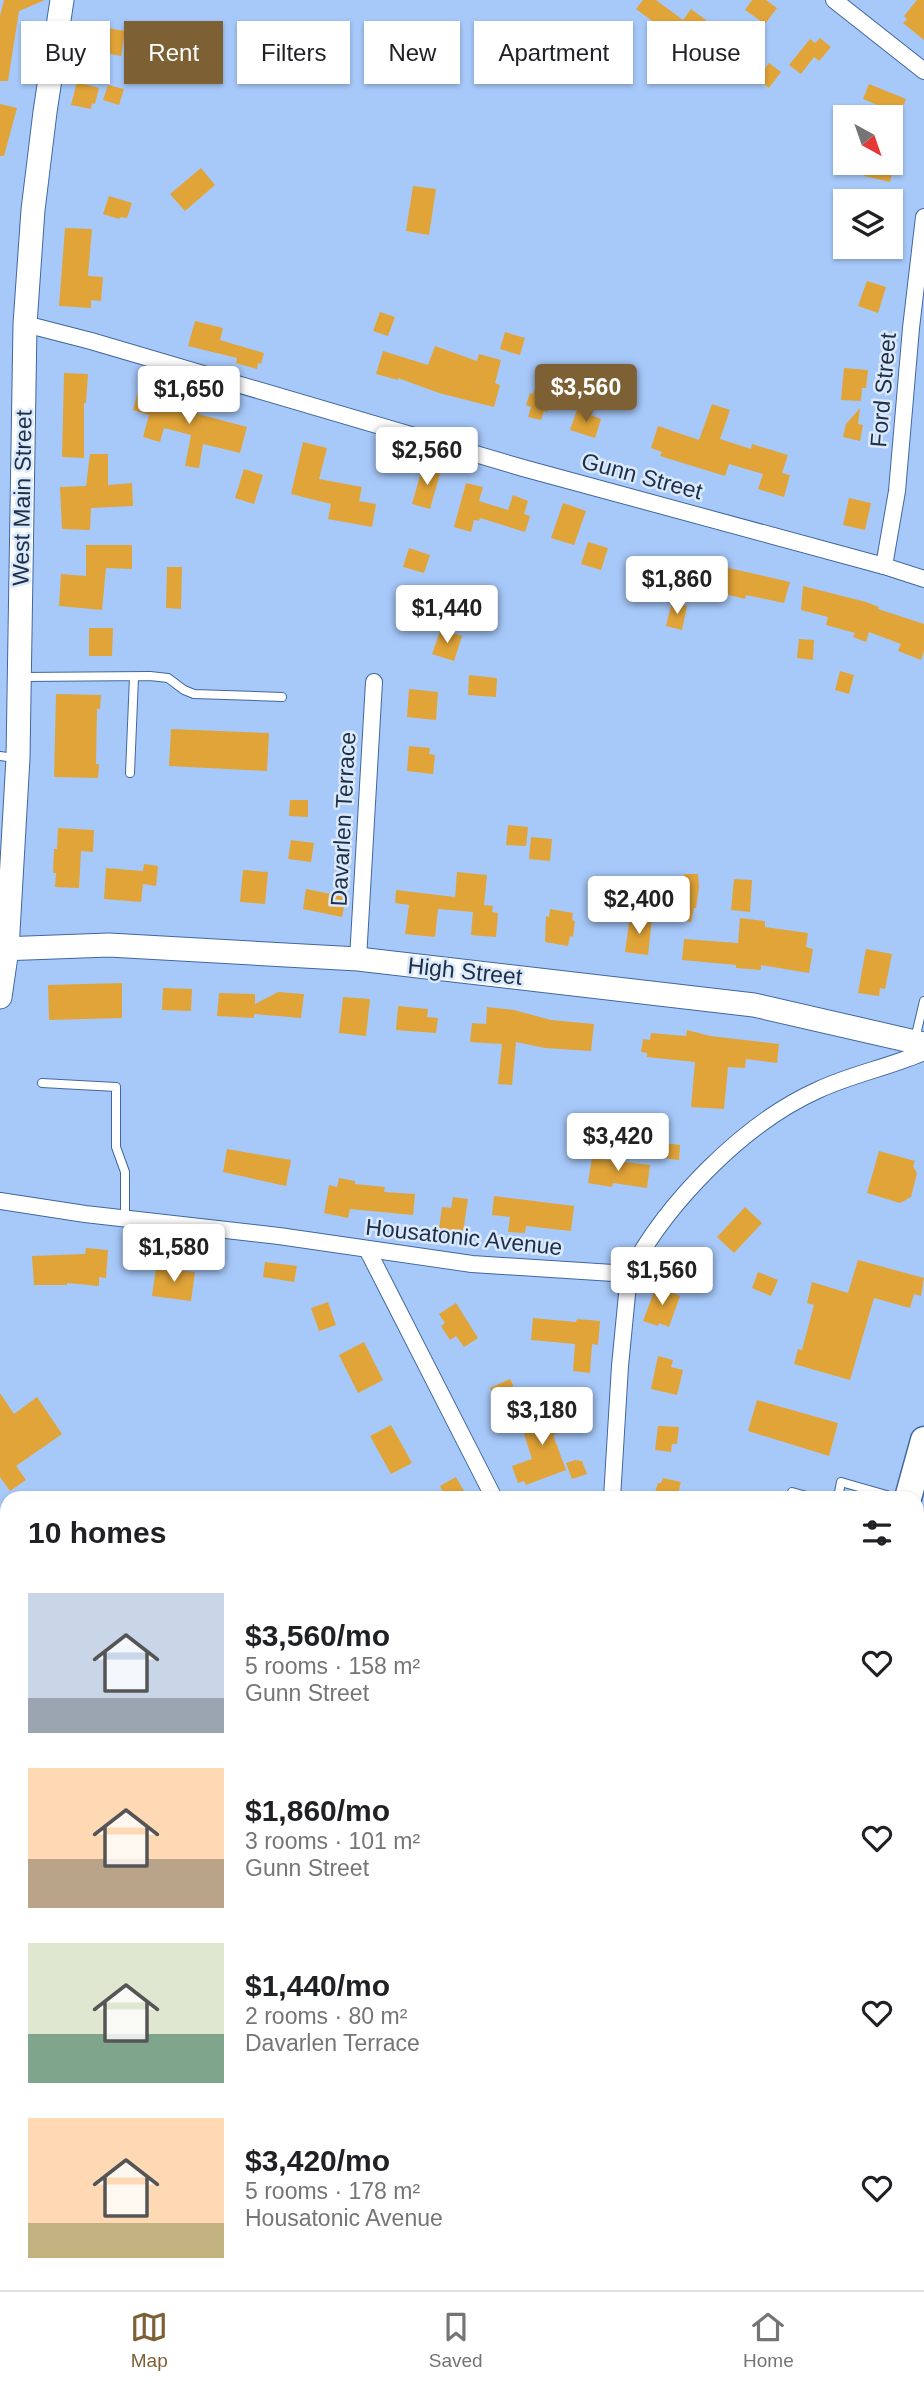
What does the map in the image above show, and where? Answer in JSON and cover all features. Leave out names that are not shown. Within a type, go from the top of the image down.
[{"type":"main road","name":"West Main Street","points":[[0,996],[9,757],[19,677],[25,324],[33,210],[62,0]]},
{"type":"main road","name":"High Street","points":[[3,949],[109,945],[358,959],[754,1006],[921,1046]]},
{"type":"main road","points":[[910,1491],[924,1440]]},
{"type":"street","points":[[834,0],[924,71]]},
{"type":"street","name":"Ford Street","points":[[884,566],[897,491],[924,217]]},
{"type":"street","name":"Gunn Street","points":[[25,324],[523,468],[924,579]]},
{"type":"street","name":"Davarlen Terrace","points":[[358,959],[374,682]]},
{"type":"street","points":[[612,1491],[629,1274],[652,1234],[715,1163],[777,1112],[822,1088],[904,1061],[921,1046]]},
{"type":"street","name":"Housatonic Avenue","points":[[0,1200],[472,1264],[629,1274]]},
{"type":"street","points":[[368,1251],[490,1491]]},
{"type":"lane","points":[[19,677],[168,678],[194,694],[282,697]]},
{"type":"lane","points":[[130,773],[134,677]]},
{"type":"lane","points":[[921,1046],[924,1001]]},
{"type":"lane","points":[[42,1083],[116,1087],[116,1147],[125,1172],[125,1218]]},
{"type":"lane","points":[[839,1491],[841,1482],[872,1491]]},
{"type":"building","points":[[4,0],[45,0],[19,11],[8,81],[0,81],[0,16]]},
{"type":"building","points":[[643,0],[656,0],[683,20],[691,9],[707,21],[652,21],[636,9]]},
{"type":"building","points":[[752,0],[766,0],[777,8],[765,24],[765,21],[745,10]]},
{"type":"building","points":[[917,0],[924,0],[924,40],[903,23],[907,19],[904,16]]},
{"type":"building","points":[[110,28],[124,31],[121,56],[110,54]]},
{"type":"building","points":[[820,38],[831,47],[819,61],[814,57],[801,74],[789,65],[810,39],[815,43]]},
{"type":"building","points":[[769,63],[781,72],[769,88],[764,84],[765,68]]},
{"type":"building","points":[[76,84],[99,88],[91,109],[71,105]]},
{"type":"building","points":[[869,84],[906,99],[903,107],[878,105],[863,99]]},
{"type":"building","points":[[108,85],[124,89],[119,105],[103,100]]},
{"type":"building","points":[[0,104],[17,108],[4,156],[0,156]]},
{"type":"building","points":[[201,168],[215,185],[185,211],[170,194]]},
{"type":"building","points":[[864,175],[892,175],[890,182]]},
{"type":"building","points":[[413,186],[436,189],[429,235],[406,231]]},
{"type":"building","points":[[109,196],[132,203],[127,218],[119,219],[103,214]]},
{"type":"building","points":[[65,228],[92,229],[88,276],[103,277],[101,301],[91,300],[91,308],[59,306]]},
{"type":"building","points":[[867,281],[886,287],[878,313],[858,306]]},
{"type":"building","points":[[380,312],[395,317],[388,336],[373,331]]},
{"type":"building","points":[[195,321],[223,328],[220,340],[264,353],[261,364],[258,363],[257,369],[236,363],[237,358],[188,346]]},
{"type":"building","points":[[505,332],[525,338],[520,355],[500,349]]},
{"type":"building","points":[[435,346],[477,361],[479,354],[501,360],[495,383],[500,385],[494,407],[376,374],[383,351],[428,365]]},
{"type":"building","points":[[844,368],[868,370],[861,401],[841,400]]},
{"type":"building","points":[[64,373],[88,374],[84,403],[84,458],[62,457]]},
{"type":"building","points":[[542,379],[556,382],[547,412],[544,411],[541,420],[528,417],[531,407],[526,405],[530,393],[533,394],[536,385],[540,386]]},
{"type":"building","points":[[138,392],[179,405],[182,395],[201,400],[198,414],[247,427],[240,453],[203,444],[199,468],[185,466],[191,435],[164,428],[160,442],[143,437],[149,415],[133,410]]},
{"type":"building","points":[[712,404],[730,410],[720,439],[751,449],[752,444],[788,455],[782,473],[790,475],[784,497],[758,489],[763,474],[729,464],[725,476],[660,456],[662,452],[651,448],[658,426],[699,440]]},
{"type":"building","points":[[860,408],[858,424],[863,425],[860,441],[843,437],[846,424]]},
{"type":"building","points":[[577,410],[601,419],[595,438],[570,430]]},
{"type":"building","points":[[303,442],[327,448],[319,479],[362,487],[359,501],[376,504],[372,527],[328,519],[331,504],[291,494]]},
{"type":"building","points":[[90,454],[108,454],[108,485],[132,483],[133,506],[91,508],[90,530],[62,529],[60,487],[86,486]]},
{"type":"building","points":[[423,465],[441,470],[430,509],[412,504]]},
{"type":"building","points":[[244,469],[263,475],[254,504],[235,498]]},
{"type":"building","points":[[466,483],[483,487],[479,501],[508,510],[513,495],[528,501],[524,514],[530,516],[525,532],[480,518],[479,521],[474,520],[471,532],[454,527]]},
{"type":"building","points":[[849,498],[871,503],[865,530],[843,525]]},
{"type":"building","points":[[563,503],[586,511],[574,545],[551,538]]},
{"type":"building","points":[[588,542],[608,548],[601,570],[581,564]]},
{"type":"building","points":[[86,545],[132,545],[132,569],[106,568],[102,610],[59,606],[61,574],[86,576]]},
{"type":"building","points":[[409,548],[430,555],[424,573],[403,567]]},
{"type":"building","points":[[636,561],[677,569],[672,593],[631,584]]},
{"type":"building","points":[[720,566],[790,582],[784,603],[746,595],[745,599],[713,591]]},
{"type":"building","points":[[167,567],[182,567],[181,609],[166,608]]},
{"type":"building","points":[[803,586],[866,602],[879,607],[878,609],[924,624],[924,651],[921,660],[898,651],[901,644],[869,632],[866,642],[853,637],[855,633],[826,625],[828,617],[801,610]]},
{"type":"building","points":[[672,602],[687,606],[682,630],[666,626]]},
{"type":"building","points":[[89,628],[113,628],[112,656],[89,656]]},
{"type":"building","points":[[441,629],[462,636],[454,661],[432,654]]},
{"type":"building","points":[[799,639],[814,640],[813,660],[797,658]]},
{"type":"building","points":[[840,671],[854,675],[849,694],[835,690]]},
{"type":"building","points":[[469,675],[497,678],[496,697],[468,695]]},
{"type":"building","points":[[409,689],[438,692],[436,720],[407,717]]},
{"type":"building","points":[[56,694],[101,695],[100,709],[97,709],[98,778],[54,777]]},
{"type":"building","points":[[171,729],[269,733],[267,771],[169,766]]},
{"type":"building","points":[[409,746],[430,748],[429,754],[435,755],[433,774],[407,771]]},
{"type":"building","points":[[290,800],[308,800],[308,817],[289,816]]},
{"type":"building","points":[[508,825],[528,827],[526,846],[506,845]]},
{"type":"building","points":[[58,828],[94,830],[93,852],[81,851],[79,888],[55,887],[54,849],[57,849]]},
{"type":"building","points":[[531,837],[552,839],[550,861],[529,859]]},
{"type":"building","points":[[291,840],[314,843],[311,862],[288,859]]},
{"type":"building","points":[[144,864],[158,866],[156,886],[143,884],[141,902],[104,899],[106,868],[143,871]]},
{"type":"building","points":[[243,870],[268,872],[265,904],[240,902]]},
{"type":"building","points":[[457,872],[487,875],[484,905],[493,906],[492,912],[498,913],[496,937],[471,935],[473,912],[438,909],[435,937],[405,934],[409,905],[395,903],[396,890],[455,897]]},
{"type":"building","points":[[684,874],[698,874],[696,908],[691,922],[656,918],[659,887],[681,889]]},
{"type":"building","points":[[734,879],[752,880],[750,912],[731,910]]},
{"type":"building","points":[[306,889],[346,897],[342,917],[303,909]]},
{"type":"building","points":[[550,909],[573,913],[573,937],[570,936],[568,946],[545,942],[546,916],[549,917]]},
{"type":"building","points":[[630,916],[652,919],[648,955],[625,952]]},
{"type":"building","points":[[740,918],[765,921],[765,927],[808,933],[806,947],[813,949],[809,973],[761,965],[761,970],[682,960],[684,939],[738,943]]},
{"type":"building","points":[[866,949],[892,954],[885,989],[880,988],[879,996],[858,993]]},
{"type":"building","points":[[122,983],[122,1018],[49,1020],[48,985]]},
{"type":"building","points":[[163,988],[192,989],[191,1011],[162,1010]]},
{"type":"building","points":[[278,992],[304,994],[301,1018],[254,1014],[254,1018],[217,1016],[219,993],[255,994],[255,1004]]},
{"type":"building","points":[[343,997],[370,999],[366,1036],[339,1033]]},
{"type":"building","points":[[398,1006],[428,1009],[427,1017],[438,1018],[436,1033],[396,1030]]},
{"type":"building","points":[[487,1007],[514,1010],[551,1020],[594,1024],[591,1051],[545,1048],[516,1042],[512,1085],[498,1084],[502,1044],[470,1042],[472,1023],[486,1024]]},
{"type":"building","points":[[687,1030],[710,1036],[779,1044],[777,1063],[746,1059],[745,1068],[728,1067],[724,1109],[691,1107],[695,1062],[647,1057],[647,1053],[641,1052],[643,1039],[650,1040],[651,1033],[686,1036]]},
{"type":"building","points":[[663,1143],[680,1145],[679,1160],[662,1158]]},
{"type":"building","points":[[227,1149],[291,1160],[286,1186],[223,1172]]},
{"type":"building","points":[[879,1151],[915,1161],[913,1166],[917,1173],[911,1197],[900,1203],[867,1193]]},
{"type":"building","points":[[592,1158],[650,1165],[647,1188],[613,1183],[612,1187],[588,1183]]},
{"type":"building","points":[[339,1178],[355,1181],[355,1184],[385,1187],[384,1192],[415,1194],[413,1215],[350,1209],[348,1218],[324,1213],[329,1185],[337,1187]]},
{"type":"building","points":[[494,1196],[574,1206],[571,1231],[526,1226],[525,1233],[508,1232],[510,1217],[492,1215]]},
{"type":"building","points":[[453,1197],[468,1199],[463,1232],[439,1229],[442,1207],[451,1208]]},
{"type":"building","points":[[745,1207],[762,1223],[734,1253],[717,1237]]},
{"type":"building","points":[[86,1248],[108,1250],[106,1278],[99,1277],[99,1286],[67,1283],[34,1285],[32,1256],[85,1254]]},
{"type":"building","points":[[858,1260],[924,1278],[921,1296],[914,1294],[910,1308],[874,1298],[850,1380],[794,1364],[798,1349],[802,1350],[814,1305],[807,1303],[812,1282],[848,1293]]},
{"type":"building","points":[[265,1262],[297,1266],[294,1282],[263,1277]]},
{"type":"building","points":[[156,1268],[195,1272],[191,1301],[152,1296]]},
{"type":"building","points":[[758,1272],[778,1280],[771,1296],[752,1288]]},
{"type":"building","points":[[657,1284],[674,1290],[673,1293],[680,1296],[669,1327],[643,1321]]},
{"type":"building","points":[[328,1302],[336,1325],[319,1331],[311,1308]]},
{"type":"building","points":[[456,1303],[478,1338],[464,1347],[456,1336],[450,1340],[441,1326],[445,1323],[439,1314]]},
{"type":"building","points":[[533,1318],[600,1321],[598,1345],[592,1344],[590,1373],[573,1371],[575,1344],[531,1340]]},
{"type":"building","points":[[364,1342],[383,1380],[358,1393],[339,1355]]},
{"type":"building","points":[[658,1356],[673,1360],[671,1367],[683,1370],[677,1395],[651,1389]]},
{"type":"building","points":[[510,1379],[518,1396],[497,1405],[490,1388]]},
{"type":"building","points":[[0,1393],[14,1414],[37,1397],[62,1434],[16,1466],[26,1480],[10,1491],[0,1477]]},
{"type":"building","points":[[757,1400],[838,1423],[829,1456],[748,1431]]},
{"type":"building","points":[[562,1407],[569,1430],[553,1435],[566,1470],[526,1485],[524,1481],[518,1483],[512,1466],[532,1459],[520,1421]]},
{"type":"building","points":[[391,1425],[412,1463],[391,1474],[370,1436]]},
{"type":"building","points":[[658,1426],[679,1427],[677,1444],[672,1444],[671,1452],[655,1450]]},
{"type":"building","points":[[582,1461],[587,1474],[572,1479],[566,1463]]},
{"type":"building","points":[[456,1477],[464,1491],[442,1491],[440,1486]]},
{"type":"building","points":[[663,1478],[681,1482],[679,1491],[655,1491],[658,1483],[661,1483]]}]
